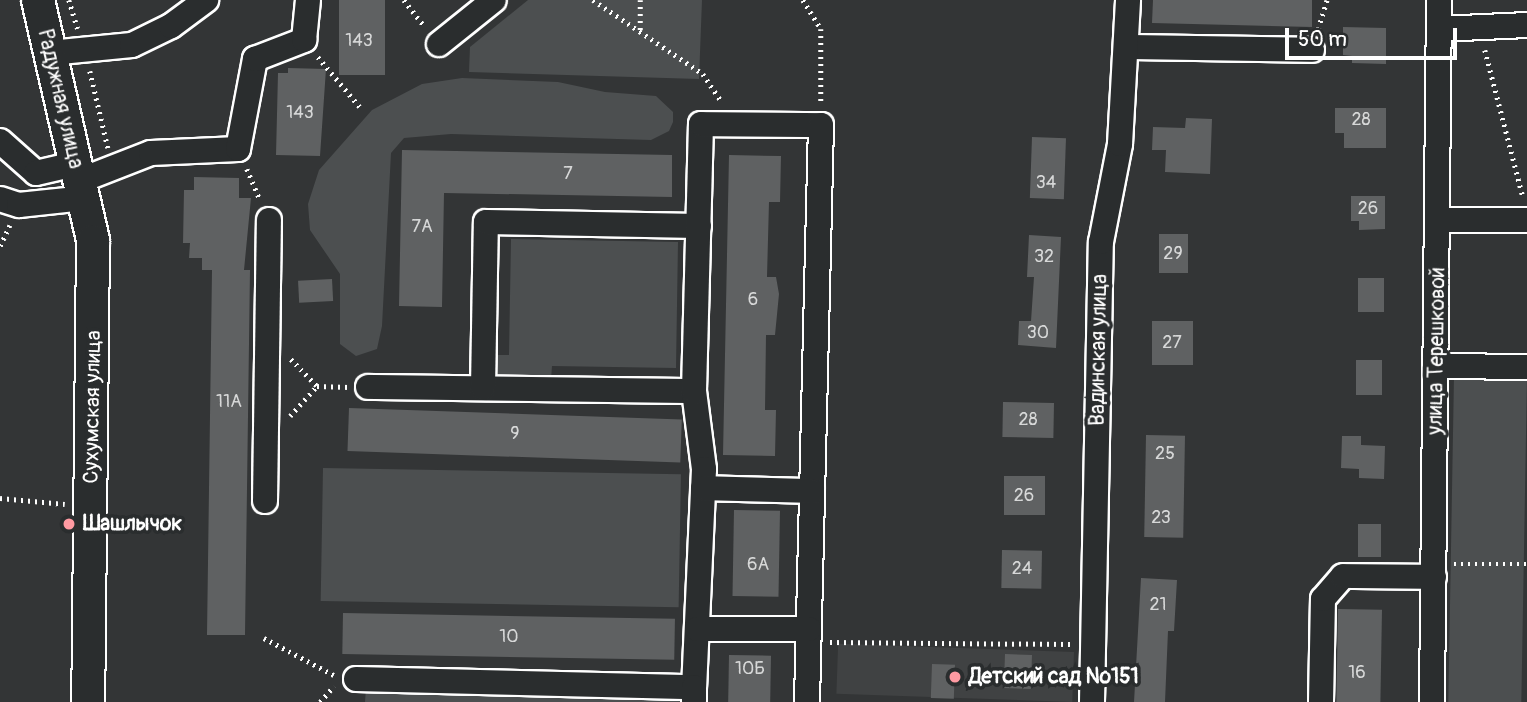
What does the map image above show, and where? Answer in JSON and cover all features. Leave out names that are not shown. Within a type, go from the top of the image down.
[{"type":"main road","name":"Радужная улица","points":[[38,0],[79,181]]},
{"type":"main road","name":"Сухумская улица","points":[[79,181],[94,269],[88,702]]},
{"type":"street","points":[[50,53],[132,45],[171,26],[206,0]]},
{"type":"street","points":[[0,199],[19,205],[112,165],[151,153],[238,149],[255,59],[304,40],[308,0]]},
{"type":"street","points":[[439,44],[494,0]]},
{"type":"street","name":"Вадинская улица","points":[[1093,702],[1101,242],[1120,144],[1128,0]]},
{"type":"street","name":"улица Терешковой","points":[[1432,702],[1439,220],[1439,0]]},
{"type":"street","points":[[1438,29],[1527,25]]},
{"type":"street","points":[[1127,47],[1312,50]]},
{"type":"street","points":[[348,679],[694,694],[703,488],[694,391],[701,124],[821,125],[807,702]]},
{"type":"street","points":[[0,141],[36,173],[79,181]]},
{"type":"street","points":[[265,501],[269,220]]},
{"type":"street","points":[[1439,220],[1527,220]]},
{"type":"street","points":[[483,388],[486,222],[699,226]]},
{"type":"street","points":[[1437,366],[1527,367]]},
{"type":"street","points":[[368,387],[694,391]]},
{"type":"street","points":[[703,488],[812,491]]},
{"type":"street","points":[[1321,702],[1323,599],[1343,576],[1434,570]]},
{"type":"street","points":[[697,629],[809,635]]},
{"type":"path","points":[[69,0],[85,50],[112,165]]},
{"type":"path","points":[[404,0],[439,44]]},
{"type":"path","points":[[593,0],[703,74],[737,125]]},
{"type":"path","points":[[639,31],[640,0]]},
{"type":"path","points":[[803,0],[821,29],[821,125]]},
{"type":"path","points":[[1312,50],[1327,0]]},
{"type":"path","points":[[1479,28],[1527,212]]},
{"type":"path","points":[[304,40],[360,107]]},
{"type":"path","points":[[238,149],[269,220]]},
{"type":"path","points":[[267,443],[317,386],[368,387]]},
{"type":"path","points":[[0,498],[71,504]]},
{"type":"path","points":[[1434,570],[1527,564]]},
{"type":"path","points":[[809,635],[1096,645]]},
{"type":"path","points":[[264,638],[348,679]]},
{"type":"shaded area","points":[[528,0],[702,0],[699,79],[469,72],[470,47]]},
{"type":"shaded area","points":[[462,78],[558,82],[605,92],[656,96],[673,112],[673,122],[669,131],[651,140],[451,134],[404,138],[391,153],[382,326],[377,349],[356,356],[340,344],[340,274],[310,230],[308,204],[319,170],[372,110],[422,84]]},
{"type":"shaded area","points":[[511,239],[678,242],[676,368],[552,366],[551,380],[494,379],[494,355],[509,355]]},
{"type":"shaded area","points":[[1454,376],[1527,377],[1521,702],[1448,702]]},
{"type":"shaded area","points":[[323,468],[681,474],[679,607],[321,601]]},
{"type":"shaded area","name":"Детский сад №151","points":[[838,644],[1074,652],[1072,702],[836,694]]},
{"type":"shaded area","points":[[366,688],[682,697],[682,702],[365,702]]},
{"type":"building","points":[[339,0],[385,0],[385,75],[339,75]]},
{"type":"building","points":[[1153,0],[1312,0],[1312,27],[1152,23]]},
{"type":"building","points":[[1343,27],[1386,28],[1386,64],[1352,63],[1352,56],[1343,55]]},
{"type":"building","points":[[288,68],[326,69],[320,156],[276,155],[278,73],[288,73]]},
{"type":"building","points":[[1335,108],[1386,108],[1386,148],[1344,148],[1344,133],[1335,133]]},
{"type":"building","points":[[1186,118],[1212,119],[1210,174],[1165,172],[1166,150],[1152,150],[1153,127],[1185,128]]},
{"type":"building","points":[[1032,137],[1066,138],[1064,199],[1030,198]]},
{"type":"building","points":[[402,150],[672,155],[672,197],[444,193],[442,307],[399,306]]},
{"type":"building","points":[[729,155],[781,156],[780,202],[769,202],[767,277],[776,277],[779,294],[775,335],[766,335],[765,410],[776,410],[775,456],[723,455]]},
{"type":"building","points":[[194,177],[239,178],[239,198],[251,198],[244,270],[250,270],[245,635],[207,635],[212,270],[202,270],[202,258],[189,258],[190,243],[183,243],[184,190],[194,190]]},
{"type":"building","points":[[1351,196],[1385,196],[1385,229],[1359,230],[1359,221],[1351,221]]},
{"type":"building","points":[[1159,234],[1188,234],[1188,273],[1159,273]]},
{"type":"building","points":[[1029,235],[1061,237],[1056,348],[1018,345],[1019,321],[1031,321],[1034,277],[1027,277]]},
{"type":"building","points":[[1358,278],[1384,278],[1384,312],[1358,312]]},
{"type":"building","points":[[332,279],[333,301],[299,303],[298,281]]},
{"type":"building","points":[[1152,321],[1193,321],[1193,365],[1152,365]]},
{"type":"building","points":[[1356,360],[1382,360],[1382,395],[1356,395]]},
{"type":"building","points":[[1003,402],[1054,403],[1053,438],[1002,437]]},
{"type":"building","points":[[349,408],[682,420],[680,463],[347,451]]},
{"type":"building","points":[[1146,435],[1185,436],[1183,538],[1144,537]]},
{"type":"building","points":[[1342,436],[1361,436],[1361,445],[1385,446],[1384,479],[1359,478],[1359,469],[1341,468]]},
{"type":"building","points":[[1004,476],[1045,476],[1045,515],[1004,515]]},
{"type":"building","points":[[734,510],[780,511],[778,597],[732,596]]},
{"type":"building","points":[[1358,524],[1381,524],[1381,557],[1358,557]]},
{"type":"building","points":[[1002,550],[1042,551],[1041,589],[1001,588]]},
{"type":"building","points":[[1141,578],[1177,580],[1174,631],[1168,631],[1165,702],[1134,702]]},
{"type":"building","points":[[1338,609],[1382,610],[1380,702],[1336,702]]},
{"type":"building","points":[[343,613],[675,619],[674,660],[342,654]]},
{"type":"building","points":[[1005,654],[1032,655],[1031,689],[1004,688]]},
{"type":"building","points":[[729,655],[771,656],[770,702],[728,702]]},
{"type":"building","points":[[932,664],[955,665],[954,699],[931,698]]},
{"type":"place","name":"Шашлычок","points":[[69,524]]},
{"type":"place","name":"Детский сад №151","points":[[955,677]]}]
